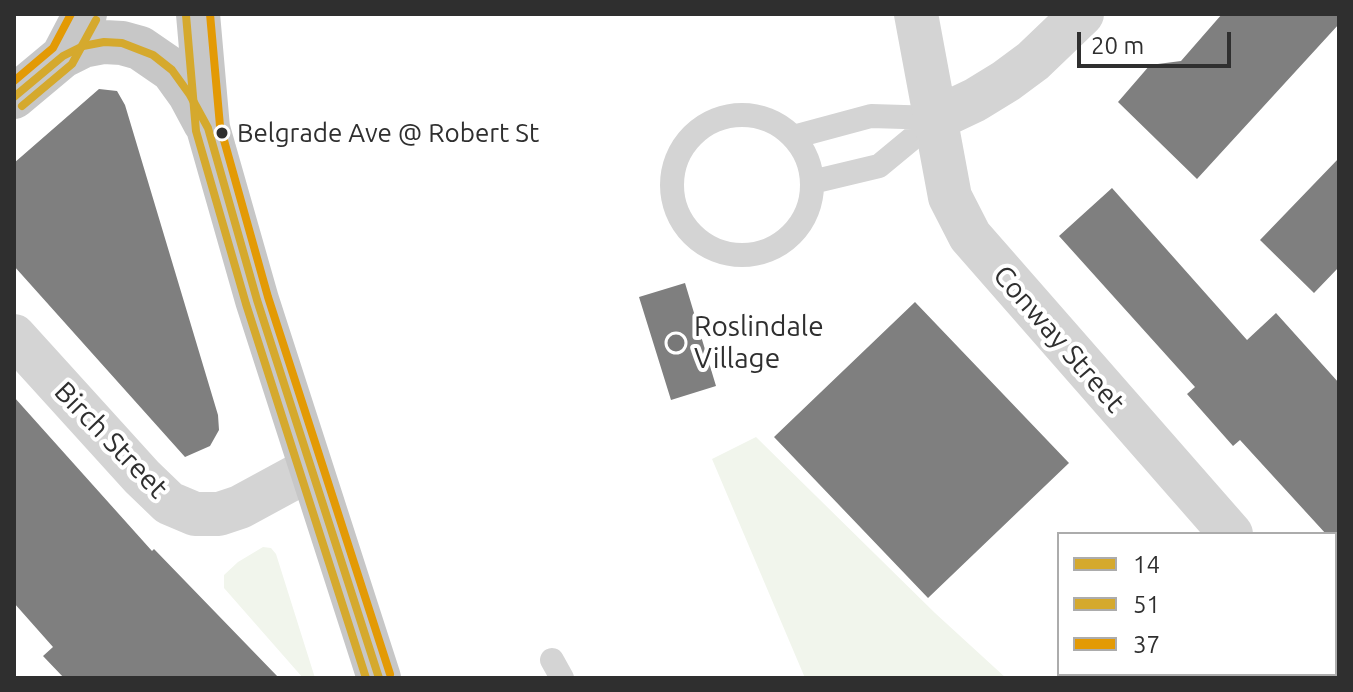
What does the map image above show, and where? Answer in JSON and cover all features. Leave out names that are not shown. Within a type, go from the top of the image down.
[{"type":"main road","points":[[63,56],[85,14]]},
{"type":"main road","points":[[198,14],[208,128],[257,300],[379,678]]},
{"type":"main road","points":[[14,97],[63,56],[83,46],[122,43],[140,48],[163,62],[181,80],[208,128]]},
{"type":"street","name":"Conway Street","points":[[916,14],[950,197],[970,236],[1229,532]]},
{"type":"street","points":[[937,118],[1006,81],[1033,61],[1082,14]]},
{"type":"street","name":"Birch Street","points":[[14,336],[169,503],[195,514],[219,514],[240,507],[310,469]]},
{"type":"lane","points":[[746,115],[766,119],[793,137],[803,151],[812,182],[809,205],[799,226],[783,242],[762,252],[740,256],[717,251],[697,240],[682,222],[674,201],[672,178],[678,156],[705,125],[725,117],[746,115]]},
{"type":"lane","points":[[793,137],[871,116],[937,118]]},
{"type":"lane","points":[[812,182],[879,166],[937,118]]},
{"type":"shaded area","points":[[756,437],[935,613],[1006,678],[805,678],[712,459]]},
{"type":"shaded area","points":[[263,547],[271,548],[276,554],[315,678],[303,678],[224,588],[224,575]]},
{"type":"building","points":[[1222,14],[1339,14],[1339,24],[1197,179],[1118,102],[1150,65],[1181,61]]},
{"type":"building","points":[[99,89],[117,91],[125,105],[218,415],[219,430],[210,446],[185,457],[14,266],[14,163]]},
{"type":"building","points":[[1339,158],[1339,267],[1314,293],[1260,240]]},
{"type":"building","points":[[1112,188],[1247,340],[1276,313],[1339,383],[1339,548],[1337,532],[1324,532],[1240,440],[1233,446],[1187,394],[1195,387],[1059,236]]},
{"type":"building","points":[[685,283],[716,386],[671,400],[639,297]]},
{"type":"building","points":[[915,302],[1069,463],[928,598],[774,437]]},
{"type":"building","points":[[14,397],[152,551],[154,549],[279,678],[64,678],[43,656],[53,647],[14,603]]},
{"type":"transit line","name":"37","points":[[14,81],[53,48],[71,14]]},
{"type":"transit line","name":"37","points":[[210,14],[220,126],[268,297],[390,674]]},
{"type":"transit line","name":"51","points":[[186,15],[196,131],[246,304],[366,678]]},
{"type":"transit line","name":"51","points":[[22,106],[72,64],[96,20]]},
{"type":"transit line","name":"14","points":[[14,97],[63,56],[83,46],[104,42],[122,43],[153,55],[172,70],[190,95],[208,128],[257,300],[379,678]]},
{"type":"place","name":"Belgrade Ave @ Robert St","points":[[222,133]]},
{"type":"place","name":"Roslindale Village","points":[[676,343]]}]
